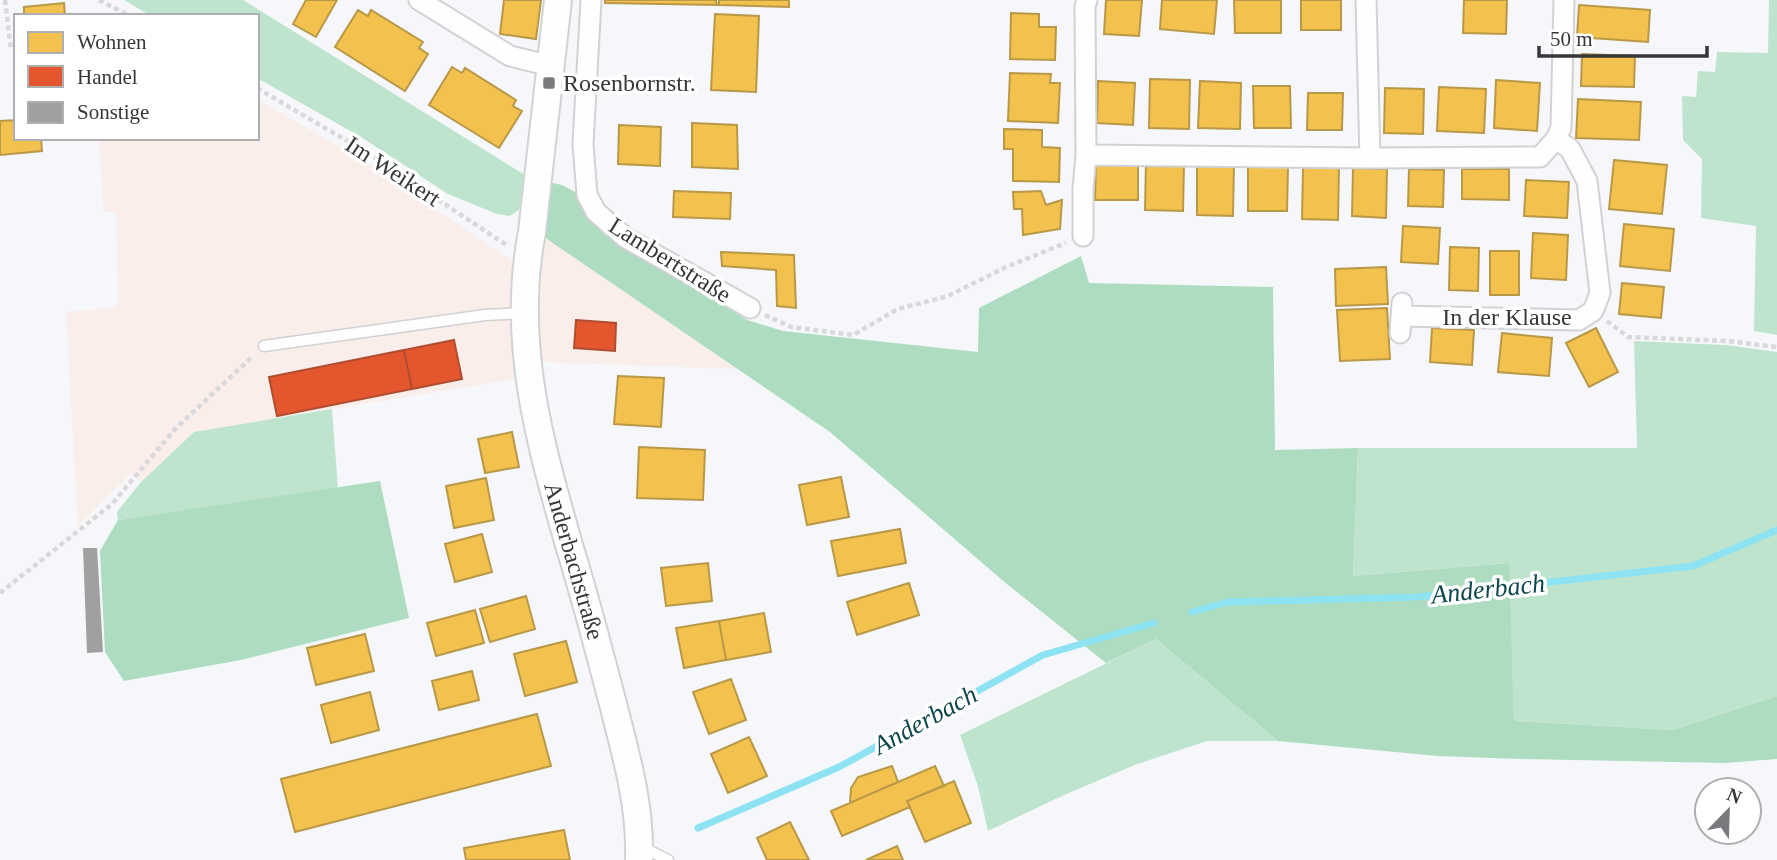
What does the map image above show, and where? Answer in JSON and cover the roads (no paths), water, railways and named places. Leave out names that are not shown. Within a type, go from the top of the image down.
[{"type":"main road","points":[[551,66],[558,0]]},
{"type":"main road","name":"Anderbachstraße","points":[[551,66],[527,259],[527,358],[531,398],[627,760],[637,805],[639,853]]},
{"type":"street","points":[[419,0],[510,56],[551,66]]},
{"type":"street","name":"Lambertstraße","points":[[591,0],[583,144],[587,195],[604,220],[625,238],[750,308]]},
{"type":"street","points":[[1083,236],[1087,0]]},
{"type":"street","points":[[1366,0],[1370,158]]},
{"type":"street","points":[[1086,155],[1540,157],[1556,139],[1561,128],[1564,0]]},
{"type":"street","name":"In der Klause","points":[[1401,317],[1579,320],[1593,311],[1600,293],[1587,181],[1570,149],[1556,139]]},
{"type":"lane","points":[[264,346],[485,315],[526,313]]},
{"type":"lane","points":[[639,853],[668,860]]},
{"type":"waterway","name":"Anderbach","points":[[1192,612],[1228,602],[1417,597],[1693,566],[1777,530]]},
{"type":"waterway","name":"Anderbach","points":[[698,828],[839,767],[1043,655],[1154,623]]},
{"type":"place","name":"Rosenbornstr.","points":[[549,83]]}]
